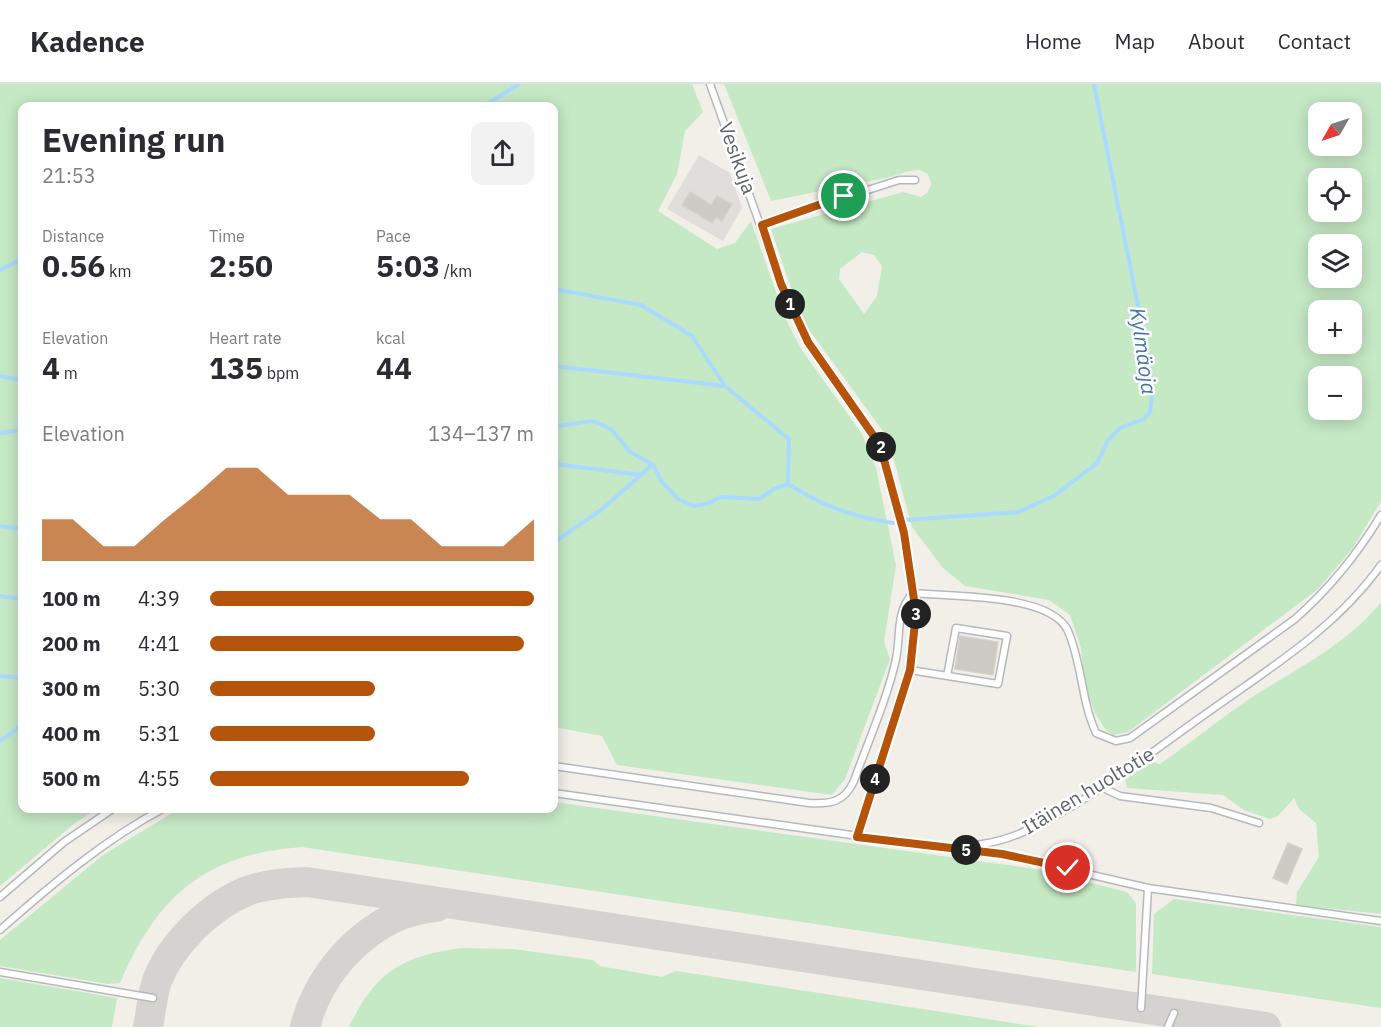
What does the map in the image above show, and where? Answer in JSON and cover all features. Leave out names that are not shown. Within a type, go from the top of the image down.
[{"type":"lane","name":"Vesikuja","points":[[710,84],[762,225],[781,284],[808,342],[880,445],[904,533],[916,613],[910,670],[857,837]]},
{"type":"lane","points":[[762,225],[888,183],[915,180]]},
{"type":"lane","points":[[558,767],[809,803],[829,804],[841,799],[849,793],[862,759],[896,659],[904,602],[913,593],[1015,602],[1041,608],[1057,619],[1069,635],[1089,717],[1096,732],[1116,741],[1130,738],[1295,619],[1320,597],[1352,561],[1381,515]]},
{"type":"lane","name":"Itäinen huoltotie","points":[[558,795],[936,847],[971,847],[1010,837],[1101,788],[1319,632],[1364,588],[1381,565]]},
{"type":"lane","points":[[910,670],[998,684],[1007,636],[956,628],[948,676]]},
{"type":"lane","points":[[1101,788],[1120,796],[1211,808],[1259,823]]},
{"type":"lane","points":[[0,897],[64,842],[107,813]]},
{"type":"lane","points":[[0,930],[93,854],[155,813]]},
{"type":"lane","points":[[936,847],[1002,854],[1148,888],[1381,921]]},
{"type":"lane","points":[[1141,1008],[1148,888]]},
{"type":"lane","points":[[0,972],[153,998]]},
{"type":"lane","points":[[1168,1027],[1174,1013]]},
{"type":"shaded area","points":[[699,155],[730,173],[742,208],[723,241],[667,209]]},
{"type":"green space","points":[[0,84],[692,84],[703,112],[685,131],[677,174],[658,211],[717,249],[735,243],[751,221],[785,318],[801,349],[862,434],[876,468],[896,565],[884,642],[890,659],[845,779],[832,795],[617,765],[602,736],[558,728],[558,102],[18,102],[18,813],[91,813],[75,823],[0,886]]},
{"type":"green space","points":[[724,84],[1381,84],[1381,501],[1353,548],[1318,589],[1128,732],[1113,735],[1105,729],[1095,713],[1084,683],[1081,648],[1070,615],[1049,600],[965,586],[943,568],[912,527],[888,438],[802,320],[771,229],[903,192],[921,197],[928,192],[931,184],[928,174],[920,170],[771,201]],"holes":[[[862,252],[874,255],[882,266],[877,296],[864,314],[839,279],[840,269]]]},
{"type":"green space","points":[[1381,602],[1381,914],[1296,905],[1297,892],[1319,857],[1316,823],[1299,809],[1294,798],[1278,816],[1270,819],[1244,810],[1223,795],[1127,788],[1125,779],[1152,762],[1160,764],[1249,699],[1319,656],[1352,631]]},
{"type":"green space","points":[[558,803],[1036,869],[1127,892],[1136,903],[1136,972],[302,847],[268,851],[238,859],[212,870],[188,885],[150,926],[134,952],[120,983],[108,984],[0,966],[0,940],[103,855],[172,813],[558,813]]},
{"type":"green space","points":[[1174,899],[1381,927],[1381,1008],[1152,974],[1154,914]]},
{"type":"green space","points":[[461,948],[513,949],[593,960],[600,966],[662,977],[676,971],[1039,1027],[349,1027],[369,993],[393,970],[422,956]]},
{"type":"green space","points":[[0,978],[117,998],[112,1027],[0,1027]]},
{"type":"building","points":[[690,192],[711,205],[717,196],[732,204],[722,221],[716,217],[712,223],[682,205]]},
{"type":"building","points":[[960,636],[998,642],[993,675],[955,669]]},
{"type":"building","points":[[1288,843],[1302,849],[1287,884],[1273,878]]},
{"type":"waterway","points":[[490,102],[519,84]]},
{"type":"waterway","name":"Kylmäoja","points":[[906,520],[1018,512],[1054,496],[1097,463],[1108,441],[1120,428],[1144,419],[1150,412],[1153,390],[1094,84]]},
{"type":"waterway","points":[[0,270],[18,261]]},
{"type":"waterway","points":[[558,290],[641,305],[692,336],[725,386]]},
{"type":"waterway","points":[[558,366],[725,386],[789,439],[788,484]]},
{"type":"waterway","points":[[0,376],[18,379]]},
{"type":"waterway","name":"Kylmäoja","points":[[558,426],[593,421],[603,425],[613,431],[629,451],[653,465],[662,482],[678,499],[694,506],[709,503],[720,497],[759,499],[774,489],[788,484],[839,510],[893,523]]},
{"type":"waterway","name":"Kylmäoja","points":[[0,433],[18,431]]},
{"type":"waterway","points":[[558,465],[641,475]]},
{"type":"waterway","name":"Kylmäoja","points":[[558,539],[601,510],[652,465]]},
{"type":"waterway","points":[[0,526],[18,528]]},
{"type":"waterway","points":[[0,596],[18,598]]},
{"type":"waterway","points":[[0,676],[18,678]]},
{"type":"waterway","name":"Kylmäoja","points":[[0,741],[18,728]]},
{"type":"taxiway","points":[[148,1027],[157,981],[163,967],[182,940],[206,916],[247,891],[269,885],[307,882],[1266,1027]]},
{"type":"taxiway","points":[[305,1027],[312,1005],[323,984],[336,964],[353,947],[371,932],[391,920],[413,911],[436,907]]},
{"type":"route","points":[[844,196],[762,225],[781,284],[808,342],[880,445],[904,533],[916,613],[910,670],[857,837],[1002,854],[1068,868]]}]
